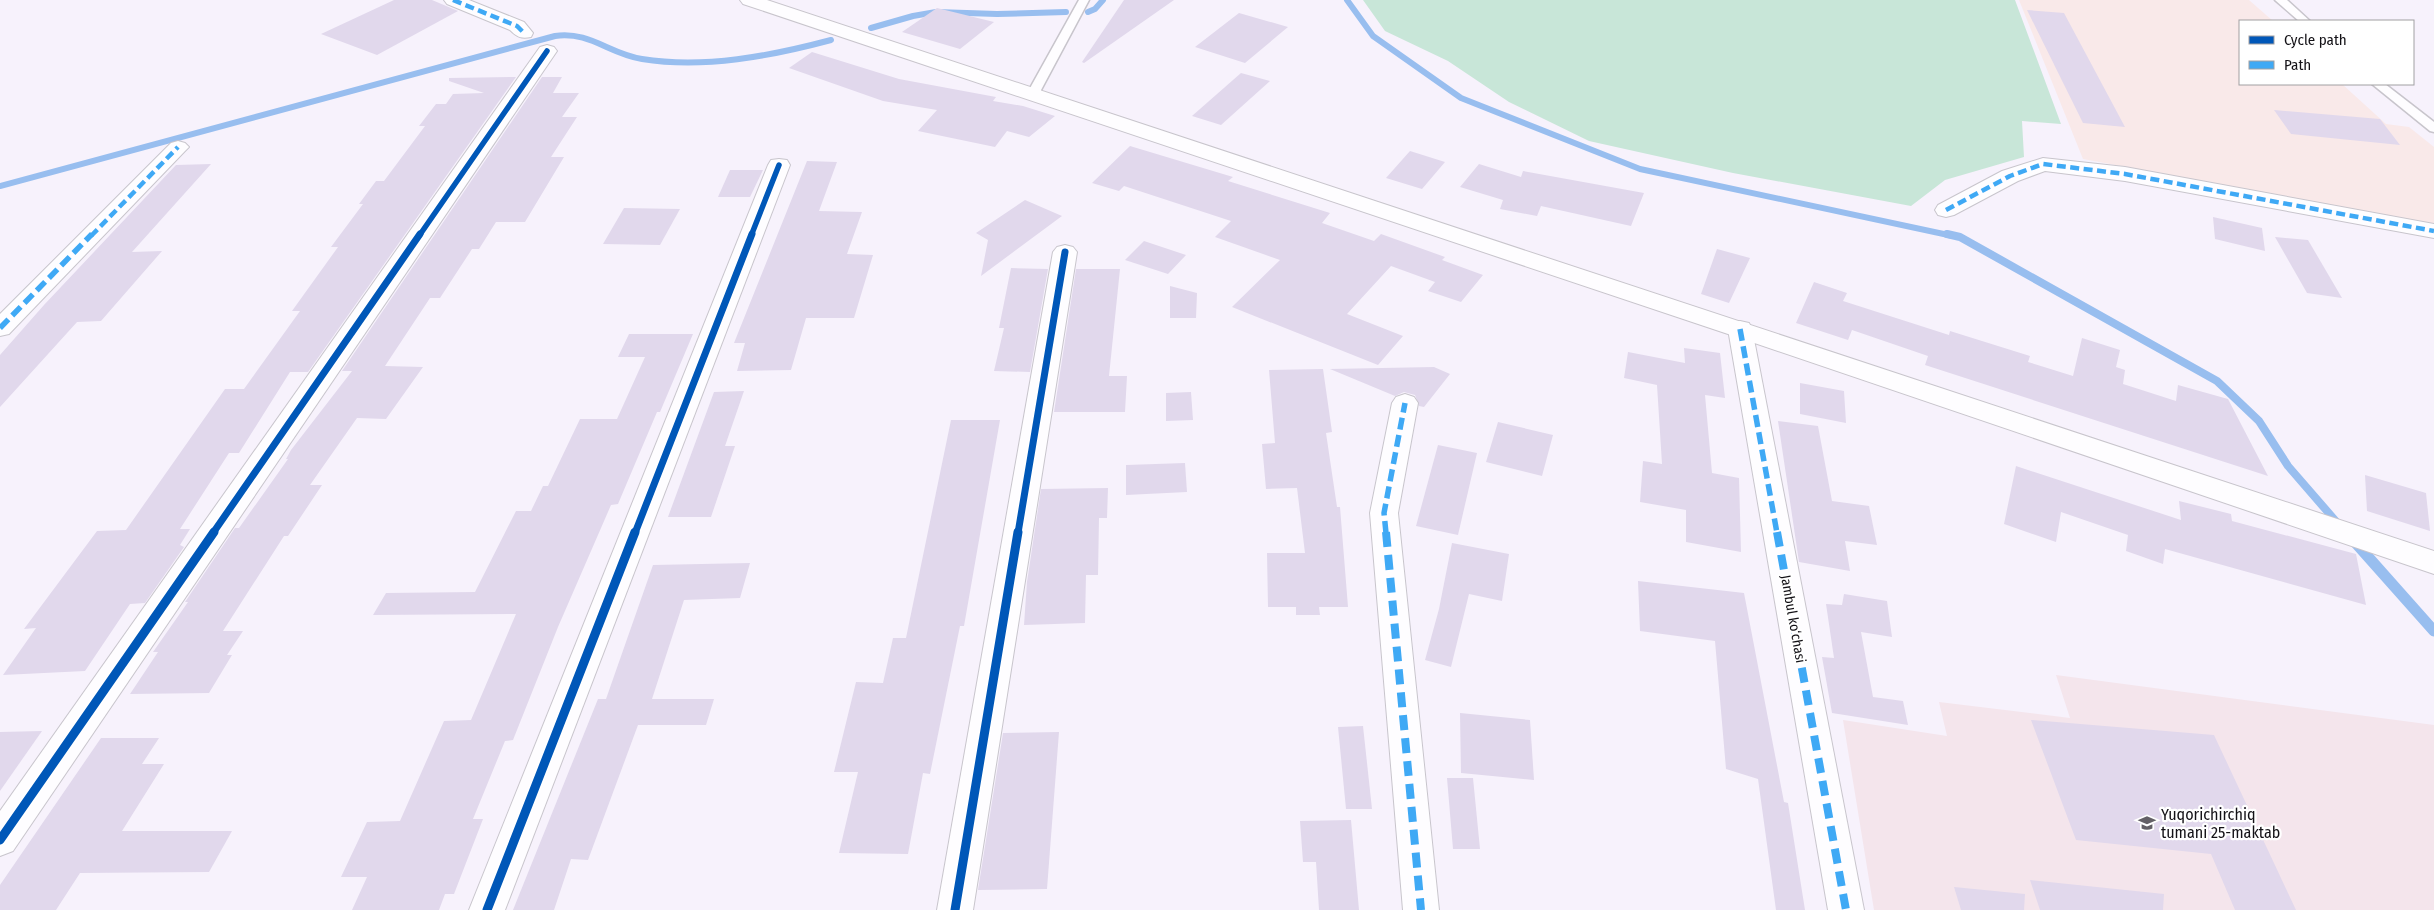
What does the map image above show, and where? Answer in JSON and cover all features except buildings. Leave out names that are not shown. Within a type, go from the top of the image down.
[{"type":"street","points":[[749,0],[1740,329],[2431,562]]},
{"type":"street","points":[[458,1],[517,26],[524,32]]},
{"type":"street","points":[[0,840],[547,51]]},
{"type":"street","points":[[0,328],[178,147]]},
{"type":"street","points":[[1946,210],[2010,176],[2043,164],[2125,174],[2434,231]]},
{"type":"street","points":[[487,910],[780,165]]},
{"type":"street","points":[[954,910],[1065,252]]},
{"type":"street","name":"Jambul ko‘chasi","points":[[1740,329],[1846,910]]},
{"type":"street","points":[[1405,403],[1384,513],[1421,910]]},
{"type":"lane","points":[[1034,96],[1035,90],[1084,0]]},
{"type":"lane","points":[[2280,0],[2304,20]]},
{"type":"lane","points":[[2379,85],[2434,128]]},
{"type":"shaded area","points":[[2019,0],[2249,0],[2272,20],[2239,20],[2239,85],[2343,85],[2386,124],[2409,127],[2434,147],[2434,224],[2083,159]]},
{"type":"shaded area","name":"Yuqorichirchiq tumani 25-maktab","points":[[2056,675],[2434,725],[2434,910],[1874,910],[1843,720],[1947,736],[1939,702],[2070,718]]},
{"type":"green space","points":[[1363,0],[2015,0],[2061,124],[2022,121],[2024,157],[1945,180],[1911,206],[1733,173],[1589,141],[1509,102],[1448,61],[1385,31]]},
{"type":"waterway","points":[[1088,12],[1095,9],[1103,0]]},
{"type":"waterway","points":[[1347,0],[1373,36],[1461,98],[1640,169],[1953,236]]},
{"type":"waterway","points":[[871,28],[913,16],[936,12],[997,14],[1066,12]]},
{"type":"waterway","points":[[0,186],[555,36],[579,37],[619,53],[665,62],[713,62],[761,56],[831,40]]},
{"type":"waterway","points":[[1947,234],[1960,237],[2217,381],[2259,421],[2288,466],[2340,526]]},
{"type":"waterway","points":[[2354,541],[2434,631]]},
{"type":"marked path","points":[[453,0],[517,26],[524,33]]},
{"type":"marked path","points":[[0,328],[178,147]]},
{"type":"marked path","points":[[1946,210],[2010,176],[2043,164],[2125,174],[2434,231]]},
{"type":"marked path","points":[[1740,329],[1846,910]]},
{"type":"marked path","points":[[1405,403],[1384,513],[1421,910]]},
{"type":"cycle path","points":[[0,840],[547,51]]},
{"type":"cycle path","points":[[487,910],[779,165]]},
{"type":"cycle path","points":[[955,910],[1065,252]]},
{"type":"place","name":"Yuqorichirchiq tumani 25-maktab","points":[[2147,823]]}]
